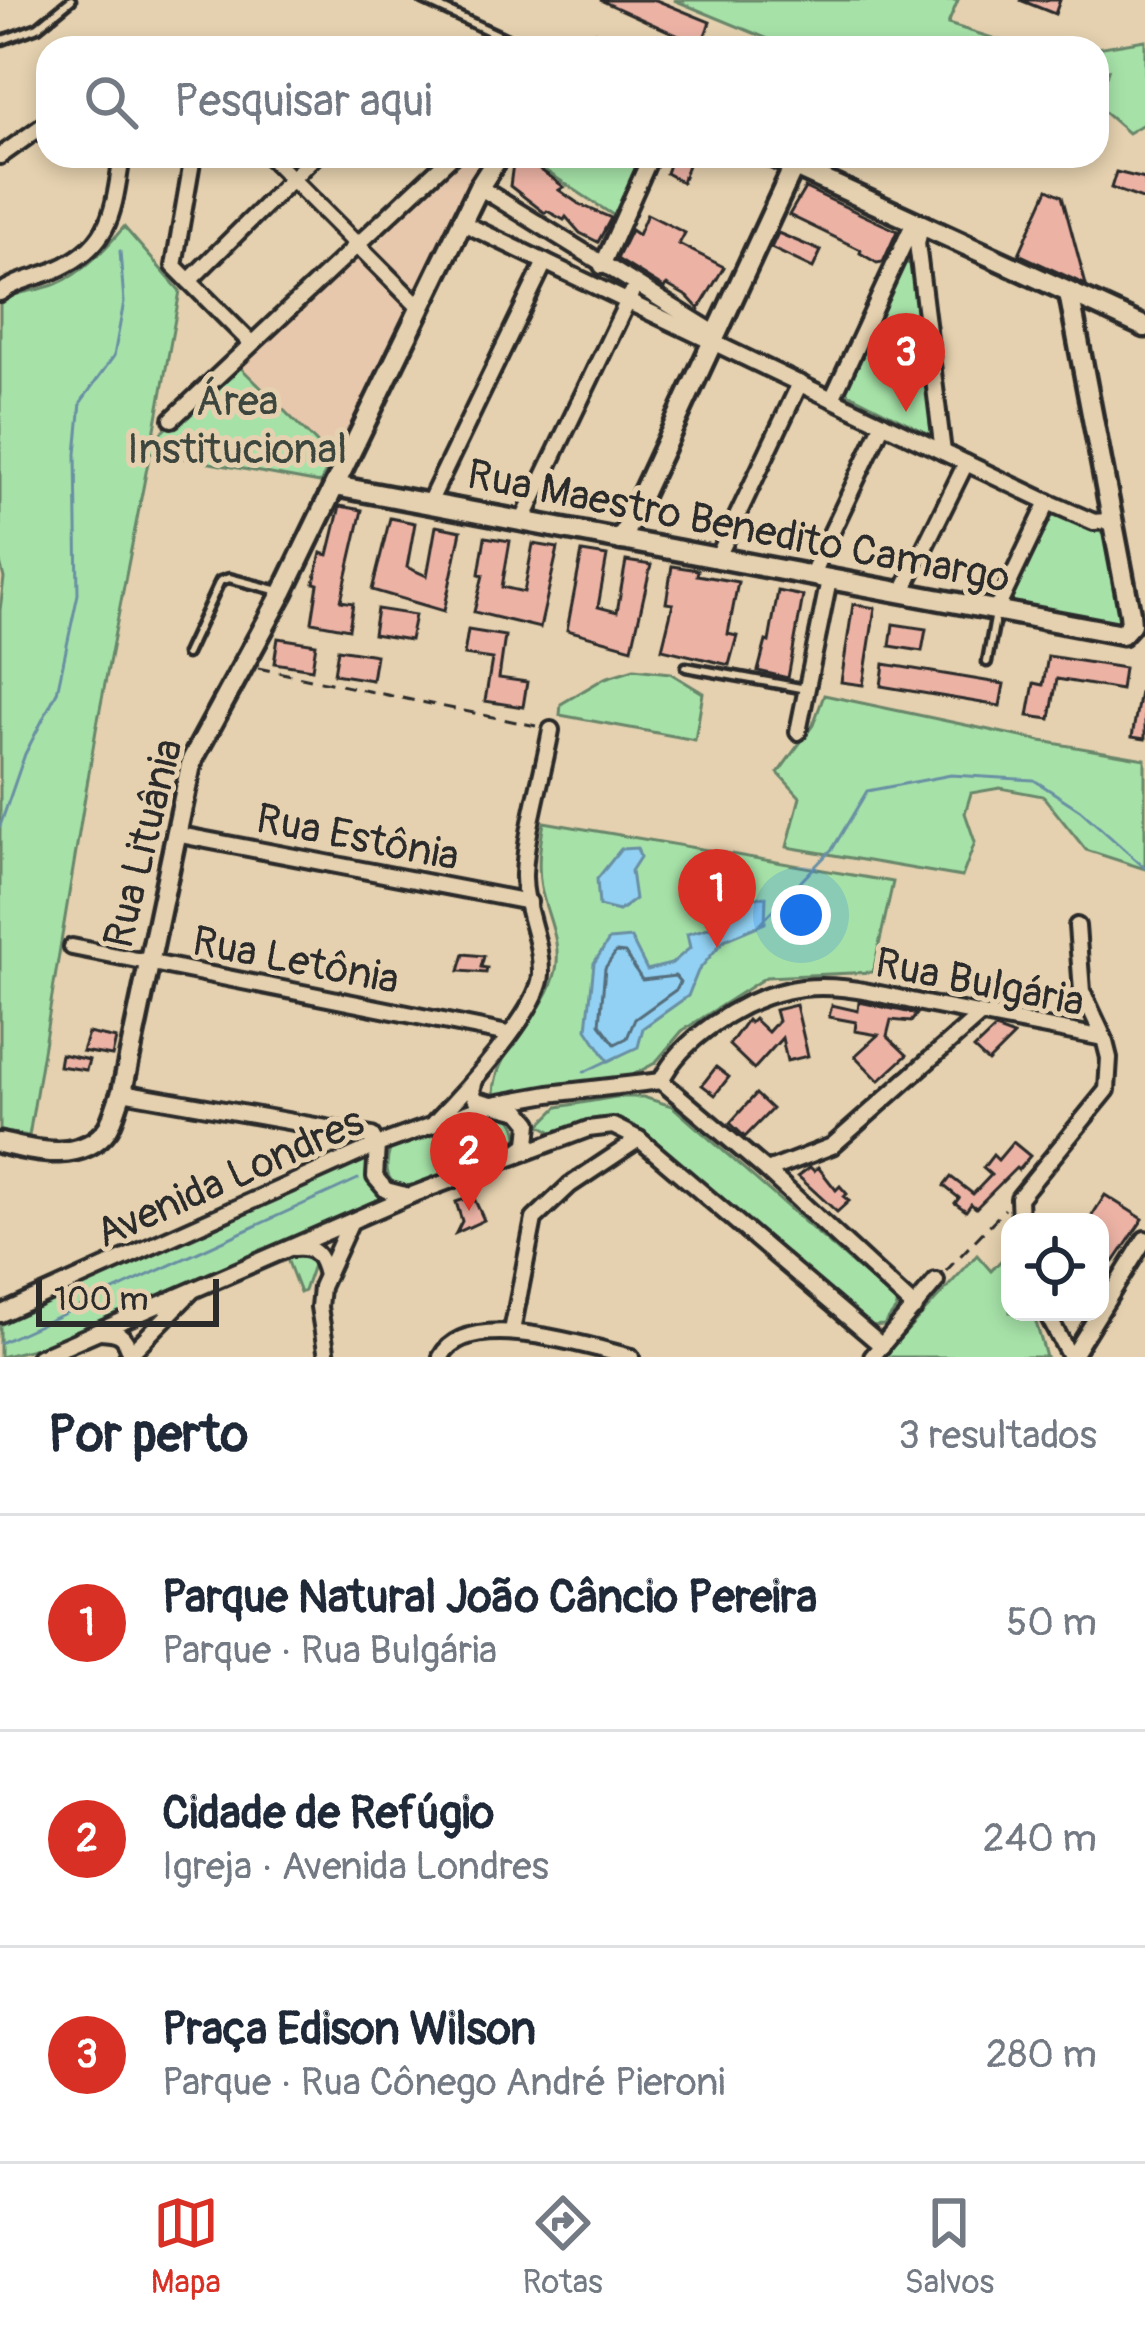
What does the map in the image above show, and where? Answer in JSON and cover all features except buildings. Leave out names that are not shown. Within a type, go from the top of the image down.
[{"type":"street","points":[[0,156],[36,130]]},
{"type":"street","points":[[0,293],[69,264],[103,238],[120,168]]},
{"type":"street","points":[[192,168],[174,266],[250,343]]},
{"type":"street","points":[[280,168],[420,308]]},
{"type":"street","points":[[189,281],[303,168]]},
{"type":"street","points":[[172,419],[440,168]]},
{"type":"street","name":"Rua Lituânia","points":[[0,1143],[48,1154],[70,1151],[107,1129],[122,1092],[193,760],[283,592],[491,168]]},
{"type":"street","points":[[602,266],[646,168]]},
{"type":"street","points":[[621,540],[722,343],[793,168]]},
{"type":"street","points":[[798,168],[1145,327]]},
{"type":"street","points":[[479,187],[602,266],[632,293]]},
{"type":"street","points":[[832,399],[918,222]]},
{"type":"street","points":[[918,222],[943,452]]},
{"type":"street","points":[[463,224],[545,262],[632,293],[832,399],[1099,523],[1111,513],[1069,293]]},
{"type":"street","points":[[429,503],[545,262]]},
{"type":"street","points":[[522,522],[632,293]]},
{"type":"street","points":[[1078,336],[1097,312],[1115,313]]},
{"type":"street","points":[[717,559],[800,383]]},
{"type":"street","points":[[798,732],[820,578],[883,423]]},
{"type":"street","points":[[902,593],[966,463]]},
{"type":"street","name":"Rua Maestro Benedito Camargo","points":[[335,486],[1108,633],[1127,631],[1130,614],[1111,513]]},
{"type":"street","points":[[997,611],[1048,502]]},
{"type":"street","points":[[432,1126],[476,1080],[527,1009],[541,980],[539,939],[524,877],[551,730]]},
{"type":"street","name":"Rua Estônia","points":[[175,834],[529,902]]},
{"type":"street","points":[[1018,1213],[1038,1172],[1107,1090],[1109,1058],[1082,992],[1077,926]]},
{"type":"street","name":"Rua Letônia","points":[[72,947],[508,1034]]},
{"type":"street","name":"Rua Bulgária","points":[[661,1081],[702,1034],[748,1005],[786,990],[836,987],[1104,1038]]},
{"type":"street","points":[[767,1171],[832,1146],[980,1015]]},
{"type":"street","points":[[476,1080],[472,1091],[476,1100],[520,1111],[530,1123],[528,1144],[514,1154]]},
{"type":"street","points":[[661,1081],[767,1171],[914,1308]]},
{"type":"street","name":"Avenida Londres","points":[[0,1314],[377,1145],[488,1105],[661,1081]]},
{"type":"street","points":[[122,1092],[372,1136],[377,1145],[375,1177],[386,1190],[409,1196]]},
{"type":"street","name":"Avenida Londres","points":[[39,1357],[514,1154],[588,1129],[613,1126],[639,1139]]},
{"type":"street","points":[[512,1331],[534,1220],[570,1185],[639,1139],[877,1351],[937,1281]]},
{"type":"street","points":[[327,1357],[319,1307],[326,1275],[350,1223]]},
{"type":"street","points":[[1051,1321],[1071,1357],[1145,1239]]},
{"type":"street","points":[[288,1249],[308,1247],[316,1252],[326,1275]]},
{"type":"street","points":[[129,1355],[196,1287]]},
{"type":"street","points":[[100,1331],[119,1333],[127,1340],[129,1355]]},
{"type":"street","points":[[441,1357],[446,1347],[473,1333],[512,1331],[631,1357]]},
{"type":"lane","points":[[0,41],[38,27],[71,0]]},
{"type":"lane","points":[[424,0],[500,36]]},
{"type":"lane","points":[[186,654],[220,581],[229,578],[283,592]]},
{"type":"lane","points":[[987,662],[997,611]]},
{"type":"lane","points":[[686,667],[806,689]]},
{"type":"path","points":[[244,665],[551,730]]},
{"type":"path","points":[[937,1281],[1000,1210],[1014,1213]]},
{"type":"shaded area","points":[[451,168],[480,168],[421,288],[412,287],[379,257],[377,246]]},
{"type":"shaded area","points":[[357,257],[407,306],[333,459],[236,363]]},
{"type":"green space","points":[[674,0],[958,0],[948,24],[986,36],[761,36]]},
{"type":"green space","points":[[1145,40],[1145,123],[1128,133],[1109,116],[1109,46]]},
{"type":"green space","points":[[541,168],[638,168],[616,217]]},
{"type":"green space","name":"Área Institucional","points":[[124,227],[180,291],[153,440],[236,363],[333,459],[320,483],[150,452],[96,730],[29,1136],[0,1131],[0,610],[4,578],[0,563],[0,302],[66,280]]},
{"type":"green space","points":[[905,263],[912,264],[933,430],[929,434],[846,392]]},
{"type":"green space","points":[[1054,512],[1100,531],[1108,541],[1122,614],[1115,629],[1008,606]]},
{"type":"green space","points":[[634,669],[670,673],[703,693],[695,740],[560,715],[561,704],[605,678]]},
{"type":"green space","points":[[824,695],[1145,759],[1145,869],[1086,850],[1043,796],[1000,788],[971,793],[965,813],[975,842],[962,877],[787,847],[800,797],[778,773],[813,725]]},
{"type":"green space","points":[[544,822],[893,882],[873,972],[766,977],[682,1031],[655,1063],[627,1078],[494,1094],[503,1061],[542,1003],[556,970],[555,939],[540,880]]},
{"type":"green space","points":[[643,1097],[672,1106],[895,1301],[897,1308],[884,1325],[870,1326],[643,1131],[599,1118],[553,1132],[540,1125],[558,1107]]},
{"type":"green space","points":[[487,1110],[512,1120],[518,1136],[511,1147],[410,1188],[391,1180],[387,1170],[390,1149]]},
{"type":"green space","points":[[375,1148],[374,1179],[397,1197],[49,1345],[0,1357],[0,1325]]},
{"type":"green space","points":[[306,1252],[314,1262],[300,1293],[287,1259]]},
{"type":"green space","points":[[977,1255],[991,1271],[1001,1260],[1001,1321],[1036,1321],[1046,1357],[883,1357]]},
{"type":"water","points":[[637,848],[640,857],[631,871],[635,899],[619,911],[599,906],[597,879],[621,849]]},
{"type":"water","points":[[766,897],[765,923],[724,940],[698,971],[688,996],[643,1028],[638,1047],[608,1061],[587,1029],[594,963],[609,940],[631,938],[647,970],[671,964],[690,948],[687,934],[722,924],[742,898]]},
{"type":"waterway","points":[[0,826],[25,754],[57,692],[78,594],[76,454],[81,402],[114,356],[124,302],[120,251]]},
{"type":"waterway","points":[[759,925],[833,848],[867,791],[951,775],[1034,780],[1080,810],[1145,868]]},
{"type":"waterway","points":[[584,1072],[607,1061]]},
{"type":"waterway","points":[[0,1343],[358,1179]]},
{"type":"place","name":"Praça Edison Wilson","points":[[906,412]]},
{"type":"place","name":"Parque Natural João Câncio Pereira","points":[[717,948]]},
{"type":"place","name":"Cidade de Refúgio","points":[[469,1211]]}]
